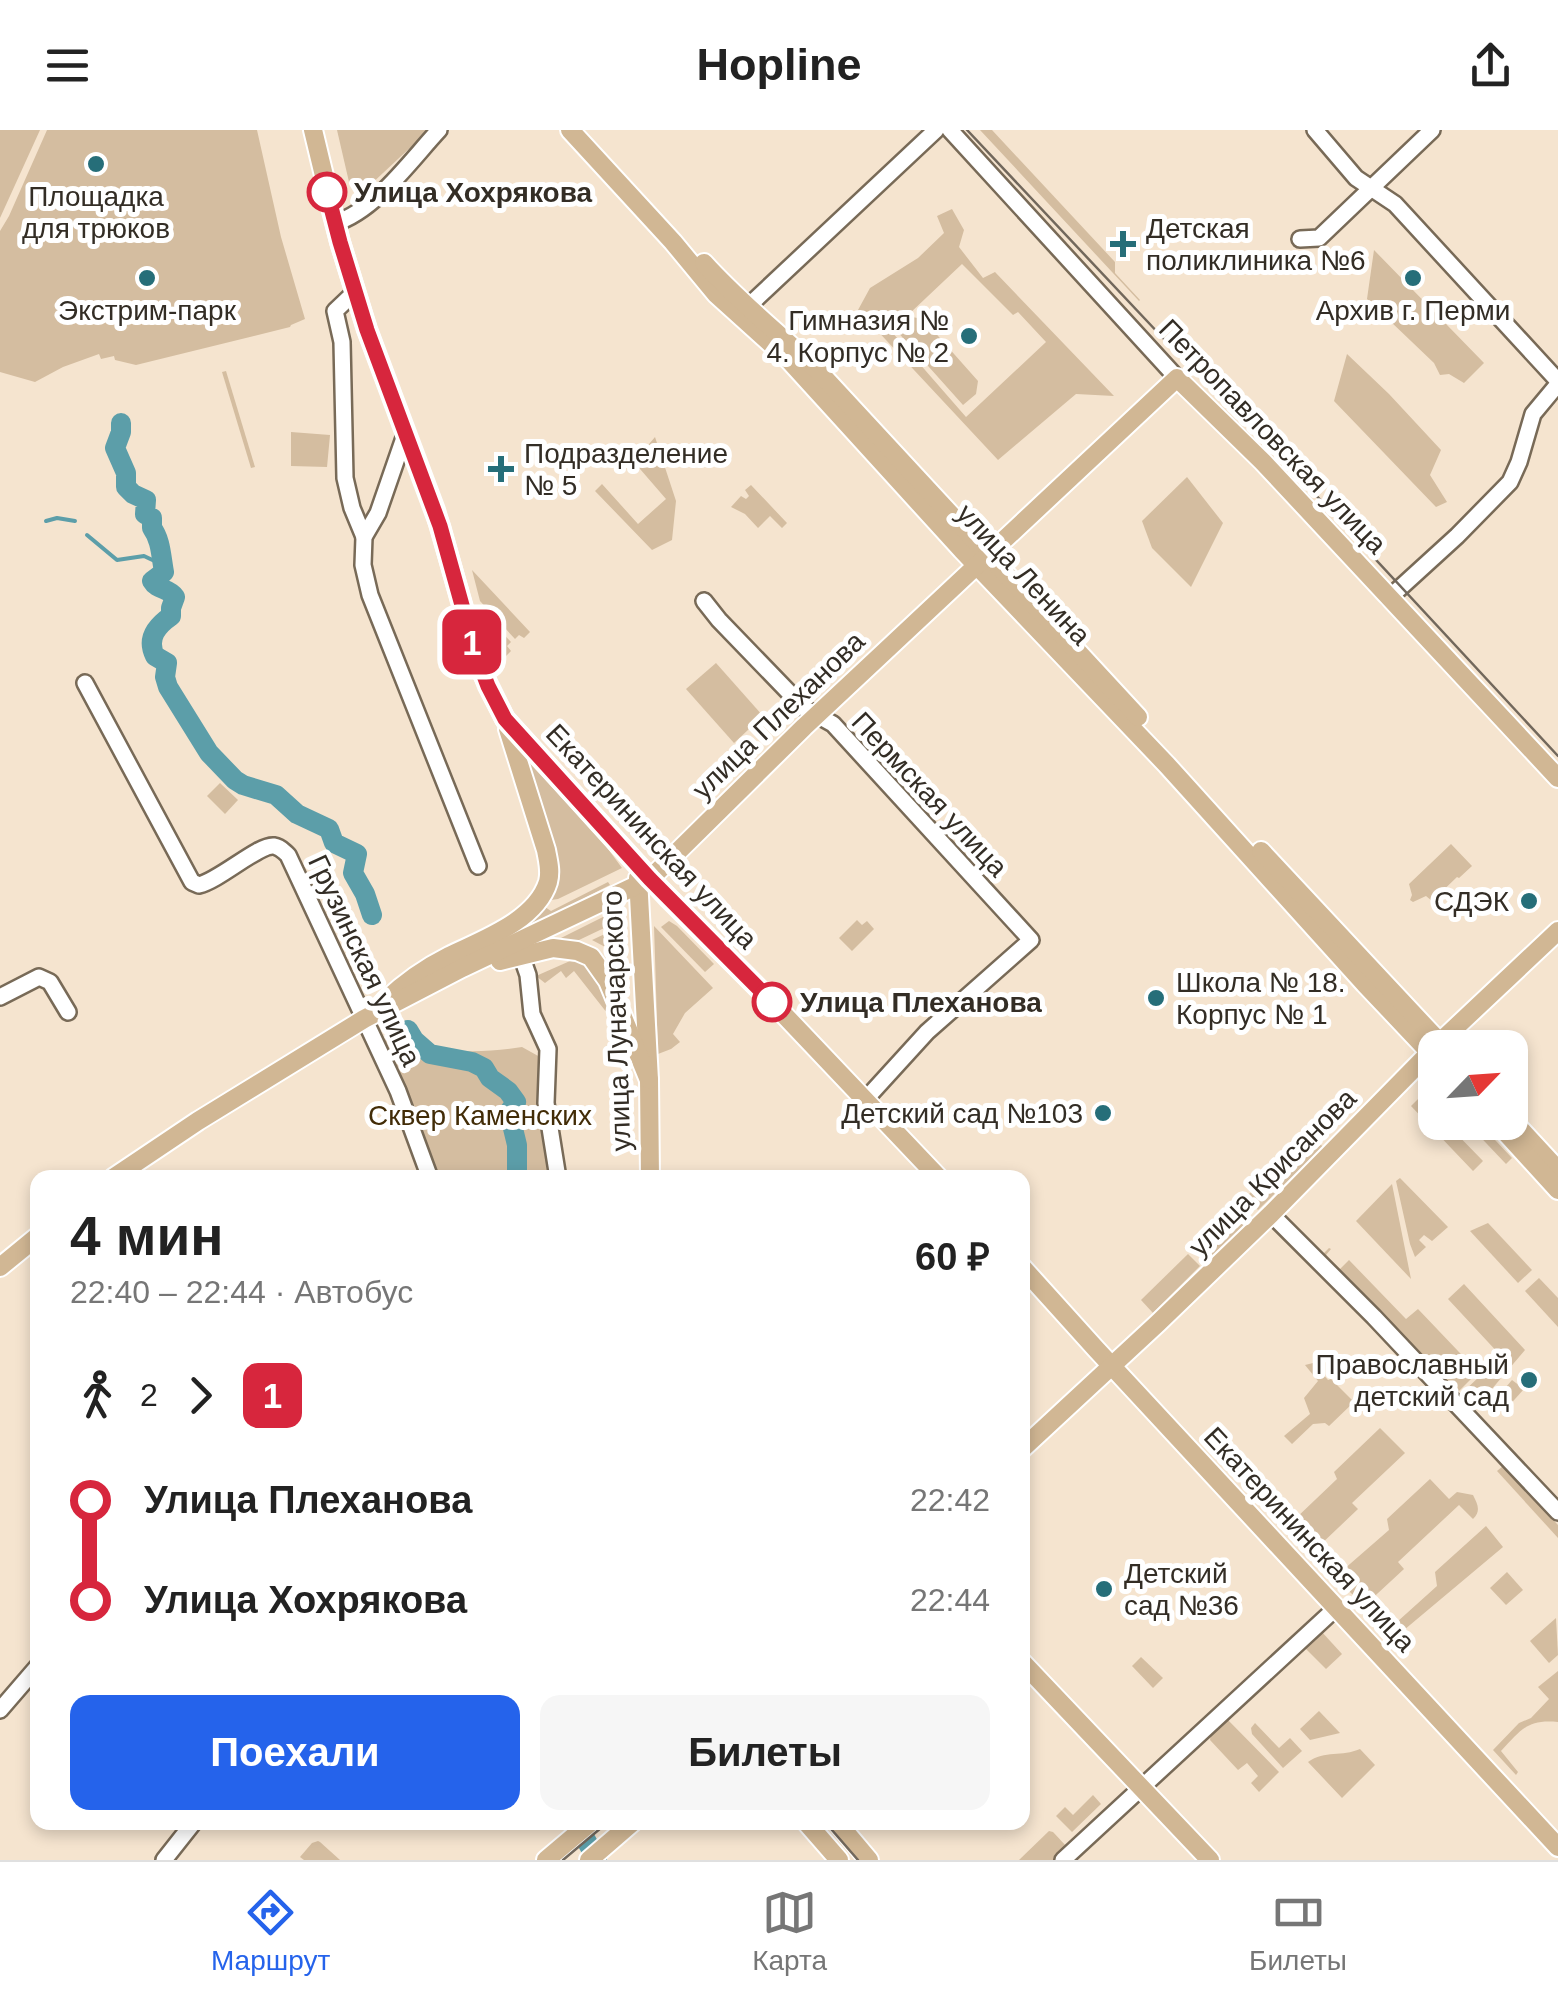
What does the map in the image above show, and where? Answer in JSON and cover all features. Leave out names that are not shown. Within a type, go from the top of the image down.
[{"type":"main road","name":"Екатерининская улица","points":[[313,130],[355,292],[440,526],[481,670],[505,719],[635,863],[644,882],[772,1002],[932,1170]]},
{"type":"main road","name":"улица Ленина","points":[[570,130],[983,560],[1364,984],[1418,1033]]},
{"type":"main road","name":"улица Ленина","points":[[586,130],[744,311]]},
{"type":"main road","name":"улица Плеханова","points":[[366,1023],[462,968],[644,882],[1176,378]]},
{"type":"main road","name":"Петропавловская улица","points":[[1176,378],[1264,462],[1558,778]]},
{"type":"main road","points":[[366,1023],[400,986],[510,925],[529,909],[547,884],[546,850],[505,719]]},
{"type":"main road","name":"улица Луначарского","points":[[644,882],[650,1170]]},
{"type":"main road","name":"улица Крисанова","points":[[1458,1030],[1558,932]]},
{"type":"main road","points":[[126,1170],[238,1098],[299,1068],[366,1023],[480,969],[547,949],[566,948],[583,953],[605,974],[649,1080]]},
{"type":"main road","name":"улица Крисанова","points":[[1030,1442],[1418,1069]]},
{"type":"main road","points":[[1528,1138],[1558,1170]]},
{"type":"main road","points":[[1512,1140],[1558,1190]]},
{"type":"main road","points":[[0,1266],[30,1242]]},
{"type":"main road","name":"Екатерининская улица","points":[[1030,1276],[1558,1846]]},
{"type":"main road","points":[[1030,1670],[1210,1860]]},
{"type":"main road","points":[[546,1860],[582,1830]]},
{"type":"main road","points":[[589,1860],[624,1830]]},
{"type":"main road","points":[[813,1830],[839,1860]]},
{"type":"main road","points":[[843,1830],[869,1860]]},
{"type":"street","points":[[335,223],[352,217],[376,197],[439,130]]},
{"type":"street","points":[[744,311],[936,130]]},
{"type":"street","name":"Петропавловская улица","points":[[950,130],[1176,378]]},
{"type":"street","points":[[1315,130],[1356,178],[1394,204],[1558,382],[1533,414],[1510,482],[1390,598]]},
{"type":"street","points":[[1300,239],[1318,238],[1432,130]]},
{"type":"street","points":[[355,292],[334,311],[342,342],[345,478],[364,537],[366,584],[478,866]]},
{"type":"street","points":[[364,537],[378,513],[406,434]]},
{"type":"street","name":"Пермская улица","points":[[704,601],[804,708],[833,724],[1031,940],[927,1032],[865,1100]]},
{"type":"street","name":"Грузинская улица","points":[[85,682],[192,882],[199,885],[212,881],[265,847],[279,848],[288,855],[398,1091],[427,1170]]},
{"type":"street","points":[[520,955],[528,975],[532,1014],[548,1049],[546,1103],[557,1170]]},
{"type":"street","points":[[0,997],[39,977],[50,982],[68,1012]]},
{"type":"street","points":[[1271,1214],[1558,1512]]},
{"type":"street","points":[[1064,1860],[1336,1608]]},
{"type":"street","points":[[0,1710],[30,1675]]},
{"type":"street","points":[[164,1860],[188,1830]]},
{"type":"green space","points":[[0,130],[40,130],[0,218]]},
{"type":"green space","name":"Экстрим-парк","points":[[47,130],[257,130],[281,237],[305,319],[290,327],[136,365],[115,360],[114,356],[101,359],[99,354],[35,382],[0,372],[0,231]]},
{"type":"green space","points":[[337,130],[429,130],[367,188],[349,182]]},
{"type":"green space","points":[[980,130],[992,130],[1115,262],[1115,273],[1139,301]]},
{"type":"green space","points":[[952,209],[964,230],[959,247],[983,278],[995,272],[1114,396],[1076,394],[998,460],[858,310],[870,288],[918,258],[944,233],[937,216]],"holes":[[[962,264],[1013,315],[1018,312],[1046,342],[966,417],[891,331]]]},
{"type":"green space","points":[[1374,250],[1484,363],[1464,383],[1449,374],[1440,375],[1434,363],[1367,299]]},
{"type":"green space","points":[[912,317],[923,319],[978,381],[976,394],[963,405],[895,329],[901,329]]},
{"type":"green space","points":[[1347,354],[1441,450],[1430,475],[1447,502],[1436,507],[1334,401]]},
{"type":"green space","points":[[226,371],[255,467],[251,468],[222,372]]},
{"type":"green space","points":[[291,432],[330,435],[327,467],[291,466]]},
{"type":"green space","points":[[655,437],[676,501],[672,540],[652,550],[595,491],[602,484],[638,524],[666,499],[634,462]]},
{"type":"green space","points":[[1187,477],[1223,523],[1191,587],[1152,548],[1142,521]]},
{"type":"green space","points":[[751,485],[787,523],[782,528],[770,516],[758,528],[745,514],[731,507],[741,496],[749,496],[745,490]]},
{"type":"green space","points":[[472,570],[530,632],[524,638],[519,635],[515,639],[480,601]]},
{"type":"green space","points":[[483,612],[511,642],[507,646],[511,651],[498,664]]},
{"type":"green space","points":[[716,663],[763,716],[734,743],[686,689]]},
{"type":"green space","points":[[518,751],[600,838],[622,868],[551,900],[557,880]]},
{"type":"green space","points":[[220,783],[238,800],[225,814],[207,796]]},
{"type":"green space","points":[[1451,844],[1472,866],[1432,901],[1426,896],[1410,900],[1409,884]]},
{"type":"green space","points":[[608,882],[610,885],[525,928],[545,907],[551,911]]},
{"type":"green space","points":[[623,907],[625,914],[621,920],[575,945],[557,940]]},
{"type":"green space","points":[[857,920],[862,925],[867,921],[874,929],[852,951],[839,938]]},
{"type":"green space","points":[[669,921],[714,964],[705,972],[661,927]]},
{"type":"green space","points":[[626,924],[627,967],[617,968],[609,949],[592,940]]},
{"type":"green space","points":[[654,926],[713,988],[685,1013],[673,1034],[680,1042],[658,1054]]},
{"type":"green space","points":[[570,961],[594,973],[614,1016],[611,1018],[574,971],[566,978],[561,971],[545,983],[536,976]]},
{"type":"green space","name":"Сквер Каменских","points":[[404,1028],[415,1045],[468,1051],[522,1047],[540,1057],[539,1085],[550,1170],[434,1170],[379,1042]]},
{"type":"green space","points":[[1311,1134],[1323,1147],[1258,1210],[1246,1197]]},
{"type":"green space","points":[[1443,1140],[1463,1140],[1483,1161],[1473,1171]]},
{"type":"green space","points":[[1483,1140],[1495,1140],[1512,1158],[1506,1164]]},
{"type":"green space","points":[[1400,1178],[1448,1227],[1432,1241],[1424,1235],[1419,1240],[1426,1247],[1415,1257],[1396,1181]]},
{"type":"green space","points":[[1392,1184],[1411,1279],[1356,1221]]},
{"type":"green space","points":[[1239,1205],[1251,1218],[1206,1261],[1193,1249]]},
{"type":"green space","points":[[1488,1223],[1532,1270],[1518,1283],[1470,1231]]},
{"type":"green space","points":[[1329,1248],[1326,1255],[1340,1269],[1349,1260],[1406,1319],[1418,1309],[1478,1372],[1453,1397],[1319,1258]]},
{"type":"green space","points":[[1188,1254],[1200,1266],[1153,1313],[1141,1300]]},
{"type":"green space","points":[[1539,1278],[1558,1298],[1558,1327],[1525,1291]]},
{"type":"green space","points":[[1464,1284],[1525,1350],[1474,1410],[1461,1394],[1501,1356],[1448,1299]]},
{"type":"green space","points":[[1313,1363],[1354,1402],[1329,1426],[1313,1424],[1292,1444],[1284,1436],[1310,1414],[1304,1398],[1318,1381],[1305,1365]]},
{"type":"green space","points":[[1512,1380],[1524,1389],[1506,1409],[1493,1402]]},
{"type":"green space","points":[[1380,1428],[1405,1453],[1352,1503],[1358,1509],[1318,1547],[1294,1520],[1337,1479],[1334,1472]]},
{"type":"green space","points":[[1503,1466],[1558,1525],[1558,1538],[1497,1471]]},
{"type":"green space","points":[[1430,1479],[1449,1499],[1457,1492],[1473,1495],[1477,1513],[1473,1519],[1459,1505],[1398,1562],[1404,1569],[1364,1606],[1335,1577],[1389,1530],[1387,1519]]},
{"type":"green space","points":[[1486,1526],[1503,1547],[1404,1630],[1397,1622],[1437,1586],[1435,1572]]},
{"type":"green space","points":[[1507,1572],[1523,1590],[1506,1605],[1490,1588]]},
{"type":"green space","points":[[1556,1618],[1558,1655],[1549,1663],[1530,1641]]},
{"type":"green space","points":[[1321,1631],[1342,1654],[1326,1669],[1304,1647]]},
{"type":"green space","points":[[1141,1657],[1163,1678],[1153,1688],[1132,1666]]},
{"type":"green space","points":[[1558,1671],[1558,1722],[1532,1724],[1501,1751],[1518,1772],[1516,1775],[1493,1750],[1549,1699],[1538,1687]]},
{"type":"green space","points":[[1319,1711],[1340,1733],[1310,1740],[1300,1729]]},
{"type":"green space","points":[[1227,1719],[1279,1772],[1259,1792],[1251,1783],[1258,1776],[1247,1763],[1238,1770],[1210,1740],[1211,1733]]},
{"type":"green space","points":[[1255,1723],[1279,1748],[1290,1738],[1302,1751],[1283,1768],[1252,1734]]},
{"type":"green space","points":[[1360,1749],[1375,1765],[1342,1798],[1308,1762],[1321,1756]]},
{"type":"green space","points":[[1093,1795],[1101,1804],[1072,1832],[1056,1816],[1065,1807],[1073,1815]]},
{"type":"green space","points":[[1049,1831],[1067,1847],[1056,1860],[1019,1860]]},
{"type":"green space","points":[[318,1841],[340,1860],[300,1857]]},
{"type":"waterway","points":[[121,423],[115,448],[126,473],[126,487],[146,500],[145,514],[152,518],[160,548],[164,572],[152,581],[175,597],[171,616],[158,628],[152,643],[155,656],[167,663],[168,687],[209,753],[235,780],[276,795],[297,814],[329,829],[334,843],[357,854],[353,873],[372,915]]},
{"type":"waterway","points":[[46,521],[75,521]]},
{"type":"waterway","points":[[87,535],[117,560],[144,556],[163,565]]},
{"type":"waterway","points":[[408,1030],[430,1054],[472,1062],[508,1091],[516,1102],[509,1112],[517,1145],[517,1170]]},
{"type":"waterway","points":[[498,1118],[509,1112]]},
{"type":"waterway","points":[[580,1830],[597,1860]]},
{"type":"tram line","points":[[967,130],[1275,451],[1558,756]]},
{"type":"tram line","points":[[563,1860],[599,1830]]},
{"type":"tram line","points":[[832,1830],[858,1860]]},
{"type":"bus line","name":"1","points":[[327,192],[367,330],[440,526],[475,652],[505,719],[650,879],[772,1002]]},
{"type":"place","name":"Площадка для трюков","points":[[96,164]]},
{"type":"place","name":"Улица Хохрякова","points":[[327,192]]},
{"type":"place","name":"Детская поликлиника №6","points":[[1123,244]]},
{"type":"place","name":"Экстрим-парк","points":[[147,278]]},
{"type":"place","name":"Архив г. Перми","points":[[1413,278]]},
{"type":"place","name":"Гимназия № 4. Корпус № 2","points":[[969,336]]},
{"type":"place","name":"Подразделение № 5","points":[[501,469]]},
{"type":"place","name":"СДЭК","points":[[1529,901]]},
{"type":"place","name":"Школа № 18. Корпус № 1","points":[[1156,998]]},
{"type":"place","name":"Улица Плеханова","points":[[772,1002]]},
{"type":"place","name":"Детский сад №103","points":[[1103,1113]]},
{"type":"place","name":"Православный детский сад","points":[[1529,1380]]},
{"type":"place","name":"Детский сад №36","points":[[1104,1589]]}]
